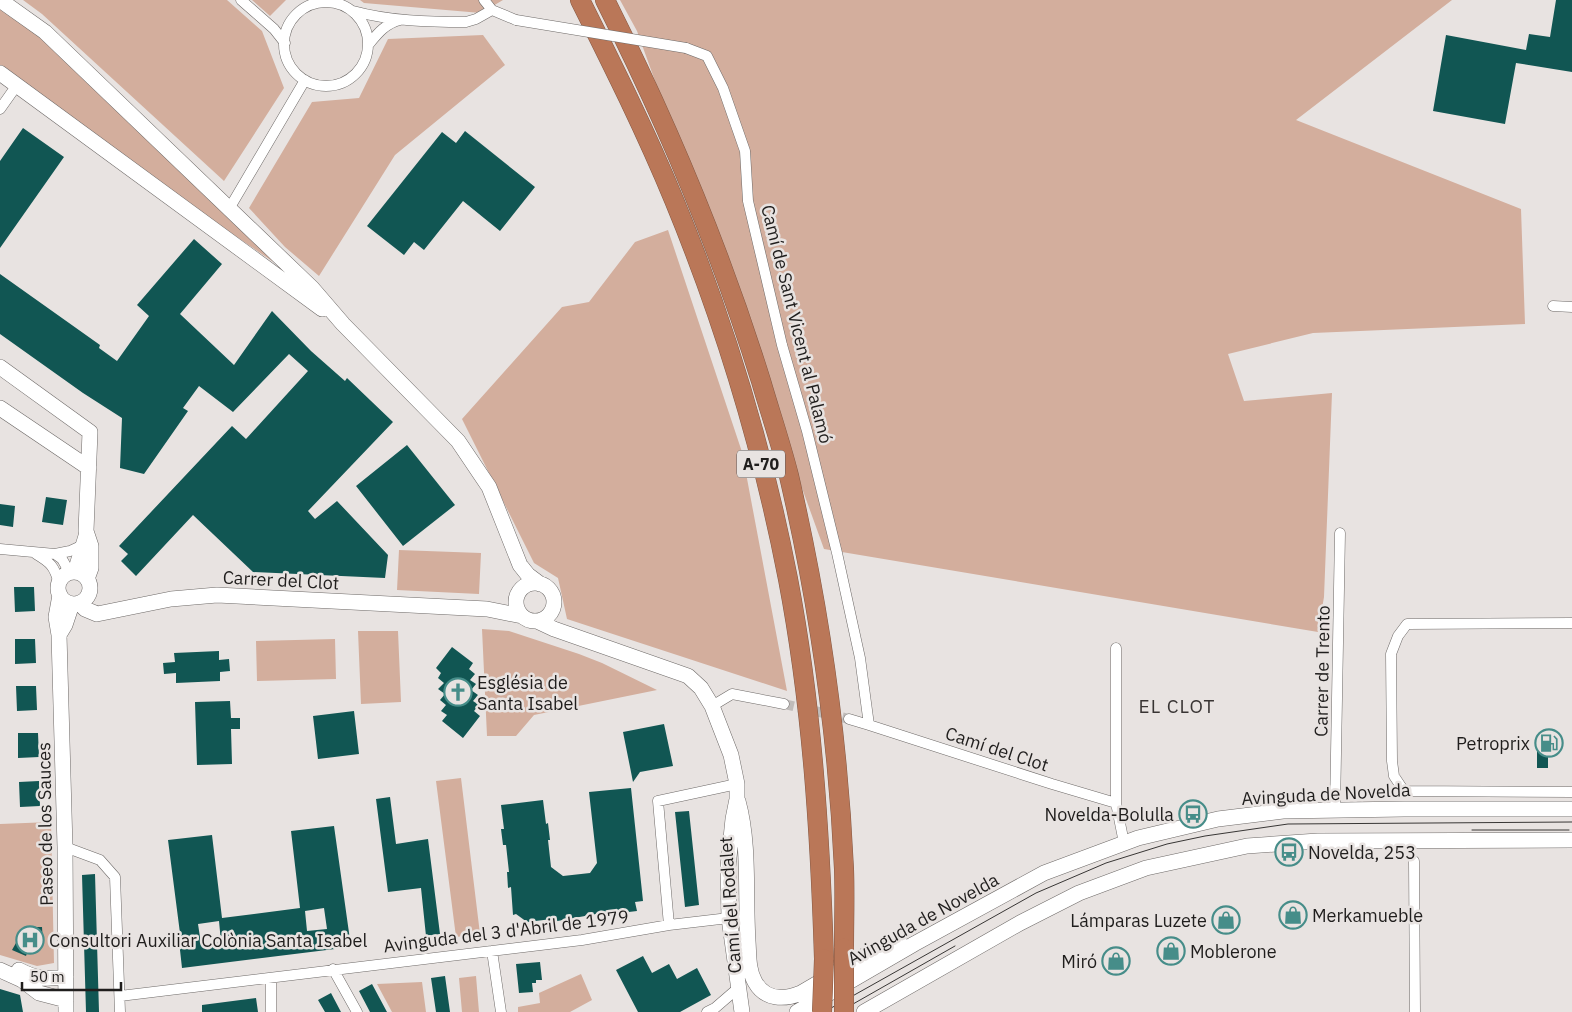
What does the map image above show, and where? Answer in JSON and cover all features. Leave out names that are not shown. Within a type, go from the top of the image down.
[{"type":"highway","name":"A-70","points":[[580,0],[647,138],[695,254],[737,379],[773,507],[788,580],[810,722],[816,777],[824,959],[822,1012]]},
{"type":"highway","name":"A-70","points":[[605,0],[678,154],[714,243],[746,333],[788,474],[817,610],[837,762],[844,872],[844,1012]]},
{"type":"street","points":[[0,0],[45,32],[312,288],[343,324],[458,441],[489,487],[520,565],[528,575],[551,592],[553,606],[550,613],[544,618],[530,619],[518,610],[516,602],[519,592],[520,565]]},
{"type":"street","points":[[241,0],[274,29],[284,44]]},
{"type":"street","name":"Camí de Sant Vicent al Palamó","points":[[484,0],[492,10],[516,20],[686,48],[707,56],[723,88],[745,151],[748,201],[780,335],[807,431],[837,553],[860,658],[869,725]]},
{"type":"street","points":[[352,11],[364,25],[368,44],[365,61],[354,75],[339,84],[322,86],[305,80],[290,64],[284,44],[286,32],[291,21],[299,12],[318,1],[337,3],[352,11],[400,20],[466,22],[476,20],[492,10]]},
{"type":"street","points":[[368,44],[380,30],[391,22],[400,20]]},
{"type":"street","points":[[0,73],[343,324]]},
{"type":"street","points":[[229,209],[305,80]]},
{"type":"street","points":[[0,109],[17,85]]},
{"type":"street","points":[[1553,306],[1572,306]]},
{"type":"street","name":"Paseo de los Sauces","points":[[0,367],[90,432],[85,540],[91,546],[91,568],[74,588],[56,617],[62,630],[66,1006]]},
{"type":"street","points":[[0,408],[89,468]]},
{"type":"street","name":"Carrer de Trento","points":[[1335,809],[1340,533]]},
{"type":"street","points":[[0,549],[55,554],[70,551],[85,540]]},
{"type":"street","points":[[36,553],[49,561],[74,588],[98,603],[103,612]]},
{"type":"street","points":[[55,554],[62,559],[74,588]]},
{"type":"street","points":[[519,592],[529,584],[540,584]]},
{"type":"street","name":"Carrer del Clot","points":[[486,609],[504,603],[519,592]]},
{"type":"street","name":"Carrer del Clot","points":[[62,630],[75,619],[103,612],[170,599],[217,594],[486,609],[530,619]]},
{"type":"street","points":[[553,606],[561,623],[572,636]]},
{"type":"street","name":"Camí del Rodalet","points":[[530,619],[572,636],[688,676],[701,688],[712,706],[731,755],[744,821],[746,916],[751,975],[763,993],[775,998],[789,998],[801,993],[871,952],[914,944]]},
{"type":"street","name":"Avinguda de Novelda","points":[[1572,623],[1407,624],[1398,636],[1391,654],[1392,761],[1394,776],[1404,791],[1572,792]]},
{"type":"street","points":[[1116,648],[1116,802],[1124,843]]},
{"type":"street","points":[[712,706],[732,694],[784,704]]},
{"type":"street","points":[[849,719],[869,725]]},
{"type":"street","name":"Camí del Clot","points":[[869,725],[1052,784],[1116,802]]},
{"type":"street","points":[[669,925],[658,801],[738,791]]},
{"type":"street","name":"Camí del Rodalet","points":[[738,791],[728,867],[729,918],[742,1012]]},
{"type":"street","name":"Avinguda de Novelda","points":[[797,1012],[914,944],[1044,873],[1124,843],[1218,819],[1283,811],[1335,809],[1572,809]]},
{"type":"street","points":[[864,1012],[1020,923],[1070,897],[1146,868],[1247,846],[1318,841],[1572,840]]},
{"type":"street","points":[[65,847],[100,860],[116,877],[120,1012]]},
{"type":"street","points":[[1414,861],[1415,1012]]},
{"type":"street","name":"Avinguda del 3 d'Abril de 1979","points":[[120,996],[582,940],[669,925],[746,916]]},
{"type":"street","points":[[492,951],[501,1012]]},
{"type":"street","points":[[0,962],[13,966],[33,977],[43,979],[66,977]]},
{"type":"street","points":[[333,969],[357,1012]]},
{"type":"street","points":[[0,970],[22,980],[39,993],[66,1006]]},
{"type":"street","points":[[271,978],[271,1012]]},
{"type":"street","points":[[707,1012],[715,1008],[738,989]]},
{"type":"shaded area","points":[[23,0],[227,0],[262,31],[284,88],[224,181],[42,14]]},
{"type":"shaded area","points":[[252,0],[286,0],[270,16]]},
{"type":"shaded area","points":[[360,0],[503,0],[481,13],[364,3]]},
{"type":"shaded area","points":[[620,0],[1452,0],[1296,120],[1521,209],[1525,324],[1313,333],[1228,354],[1244,401],[1332,393],[1324,597],[1318,632],[824,549],[637,31]]},
{"type":"shaded area","points":[[0,6],[46,38],[275,263],[0,76]]},
{"type":"shaded area","points":[[483,35],[505,65],[395,155],[319,276],[285,247],[249,208],[312,102],[359,98],[388,39]]},
{"type":"shaded area","points":[[668,230],[742,452],[787,691],[567,619],[558,578],[534,563],[462,419],[562,307],[589,302],[635,242]]},
{"type":"shaded area","points":[[399,550],[481,553],[479,594],[397,590]]},
{"type":"shaded area","points":[[482,629],[509,631],[579,654],[657,690],[534,715],[516,736],[487,736]]},
{"type":"shaded area","points":[[358,631],[398,631],[401,702],[361,704]]},
{"type":"shaded area","points":[[335,639],[336,679],[257,681],[256,641]]},
{"type":"shaded area","points":[[461,778],[480,934],[456,937],[436,781]]},
{"type":"shaded area","points":[[51,822],[54,963],[37,966],[0,955],[0,824]]},
{"type":"shaded area","points":[[581,974],[592,1000],[570,1012],[518,1012],[518,1007],[540,1003],[539,993]]},
{"type":"shaded area","points":[[476,976],[479,1012],[462,1012],[459,978]]},
{"type":"shaded area","points":[[422,982],[426,1012],[392,1012],[377,984]]},
{"type":"building","points":[[1556,0],[1572,0],[1572,72],[1516,63],[1505,124],[1433,111],[1446,35],[1526,50],[1529,34],[1550,37]]},
{"type":"building","points":[[23,128],[64,157],[0,248],[0,161]]},
{"type":"building","points":[[465,131],[535,187],[500,231],[463,201],[424,250],[414,242],[404,255],[367,226],[442,132],[456,143]]},
{"type":"building","points":[[194,239],[222,264],[180,314],[234,365],[272,311],[311,351],[345,381],[347,378],[393,422],[308,511],[315,519],[337,501],[388,555],[385,578],[253,572],[193,515],[136,576],[121,561],[128,554],[119,546],[232,426],[246,439],[308,371],[289,354],[233,412],[199,386],[183,408],[188,411],[144,474],[120,468],[122,418],[83,393],[0,334],[0,274],[100,345],[99,348],[117,361],[149,316],[137,305]]},
{"type":"building","points":[[407,445],[455,505],[403,546],[356,486]]},
{"type":"building","points":[[46,497],[67,500],[63,525],[42,522]]},
{"type":"building","points":[[0,504],[15,506],[13,527],[0,525]]},
{"type":"building","points":[[14,587],[34,587],[35,611],[15,612]]},
{"type":"building","points":[[15,639],[35,639],[36,663],[15,664]]},
{"type":"building","name":"Església de Santa Isabel","points":[[452,647],[473,663],[469,669],[475,674],[470,680],[476,684],[471,690],[478,695],[473,701],[479,705],[474,711],[480,716],[463,738],[442,721],[447,715],[441,711],[446,705],[440,700],[445,694],[438,689],[444,683],[438,678],[441,673],[436,668]]},
{"type":"building","points":[[219,651],[219,660],[229,659],[230,671],[220,672],[220,681],[176,683],[176,673],[164,674],[163,663],[175,662],[174,653]]},
{"type":"building","points":[[16,686],[36,686],[37,710],[17,711]]},
{"type":"building","points":[[230,701],[231,718],[240,718],[240,729],[231,729],[232,764],[197,765],[195,702]]},
{"type":"building","points":[[354,711],[359,754],[318,759],[313,716]]},
{"type":"building","points":[[664,724],[673,766],[640,772],[633,782],[623,732]]},
{"type":"building","points":[[18,733],[38,733],[39,757],[18,758]]},
{"type":"building","points":[[1537,740],[1548,740],[1548,768],[1537,768]]},
{"type":"building","points":[[39,781],[40,806],[20,807],[19,782]]},
{"type":"building","points":[[631,788],[643,901],[635,902],[637,911],[596,916],[596,914],[552,922],[552,919],[527,922],[516,914],[513,915],[511,887],[508,888],[507,872],[509,872],[506,845],[503,845],[501,829],[504,829],[501,805],[543,800],[546,824],[548,823],[551,867],[563,876],[590,873],[597,863],[589,792]]},
{"type":"building","points":[[390,797],[396,844],[428,839],[440,934],[426,936],[421,888],[388,892],[376,799]]},
{"type":"building","points":[[689,811],[699,905],[685,907],[675,812]]},
{"type":"building","points":[[334,826],[351,947],[182,968],[179,941],[181,941],[168,840],[212,835],[222,918],[300,908],[291,831]],"holes":[[[324,908],[327,929],[307,931],[305,911]],[[219,921],[221,942],[201,944],[198,924]]]},
{"type":"building","points":[[95,874],[99,1012],[86,1012],[82,875]]},
{"type":"building","name":"Consultori Auxiliar Colònia Santa Isabel","points":[[34,927],[42,927],[43,943],[37,943],[28,950],[26,956],[12,950],[21,934]]},
{"type":"building","points":[[643,956],[652,973],[669,964],[677,979],[697,968],[711,995],[680,1012],[638,1012],[616,970]]},
{"type":"building","points":[[540,962],[542,980],[536,980],[536,983],[532,983],[533,992],[519,993],[516,964]]},
{"type":"building","points":[[445,976],[450,1012],[436,1012],[431,978]]},
{"type":"building","points":[[372,984],[387,1012],[370,1012],[359,991]]},
{"type":"building","points":[[0,989],[20,995],[23,1012],[0,1012]]},
{"type":"building","points":[[331,993],[341,1012],[325,1012],[318,1000]]},
{"type":"building","points":[[256,998],[258,1012],[202,1012],[202,1005]]},
{"type":"tunnel","points":[[784,704],[849,719]]},
{"type":"tram line","points":[[824,1012],[1036,893],[1106,863],[1167,844],[1205,836],[1288,824],[1572,822]]},
{"type":"tram line","points":[[1472,830],[1569,830]]},
{"type":"tram line","points":[[839,1012],[955,946]]},
{"type":"place","name":"Església de Santa Isabel","points":[[458,692]]},
{"type":"place","name":"Petroprix","points":[[1549,743]]},
{"type":"place","name":"Novelda-Bolulla","points":[[1193,814]]},
{"type":"place","name":"Novelda, 253","points":[[1289,852]]},
{"type":"place","name":"Merkamueble","points":[[1293,915]]},
{"type":"place","name":"Lámparas Luzete","points":[[1226,920]]},
{"type":"place","name":"Consultori Auxiliar Colònia Santa Isabel","points":[[30,940]]},
{"type":"place","name":"Moblerone","points":[[1171,951]]},
{"type":"place","name":"Miró","points":[[1116,961]]},
{"type":"district","name":"EL CLOT","points":[[1177,706]]}]
